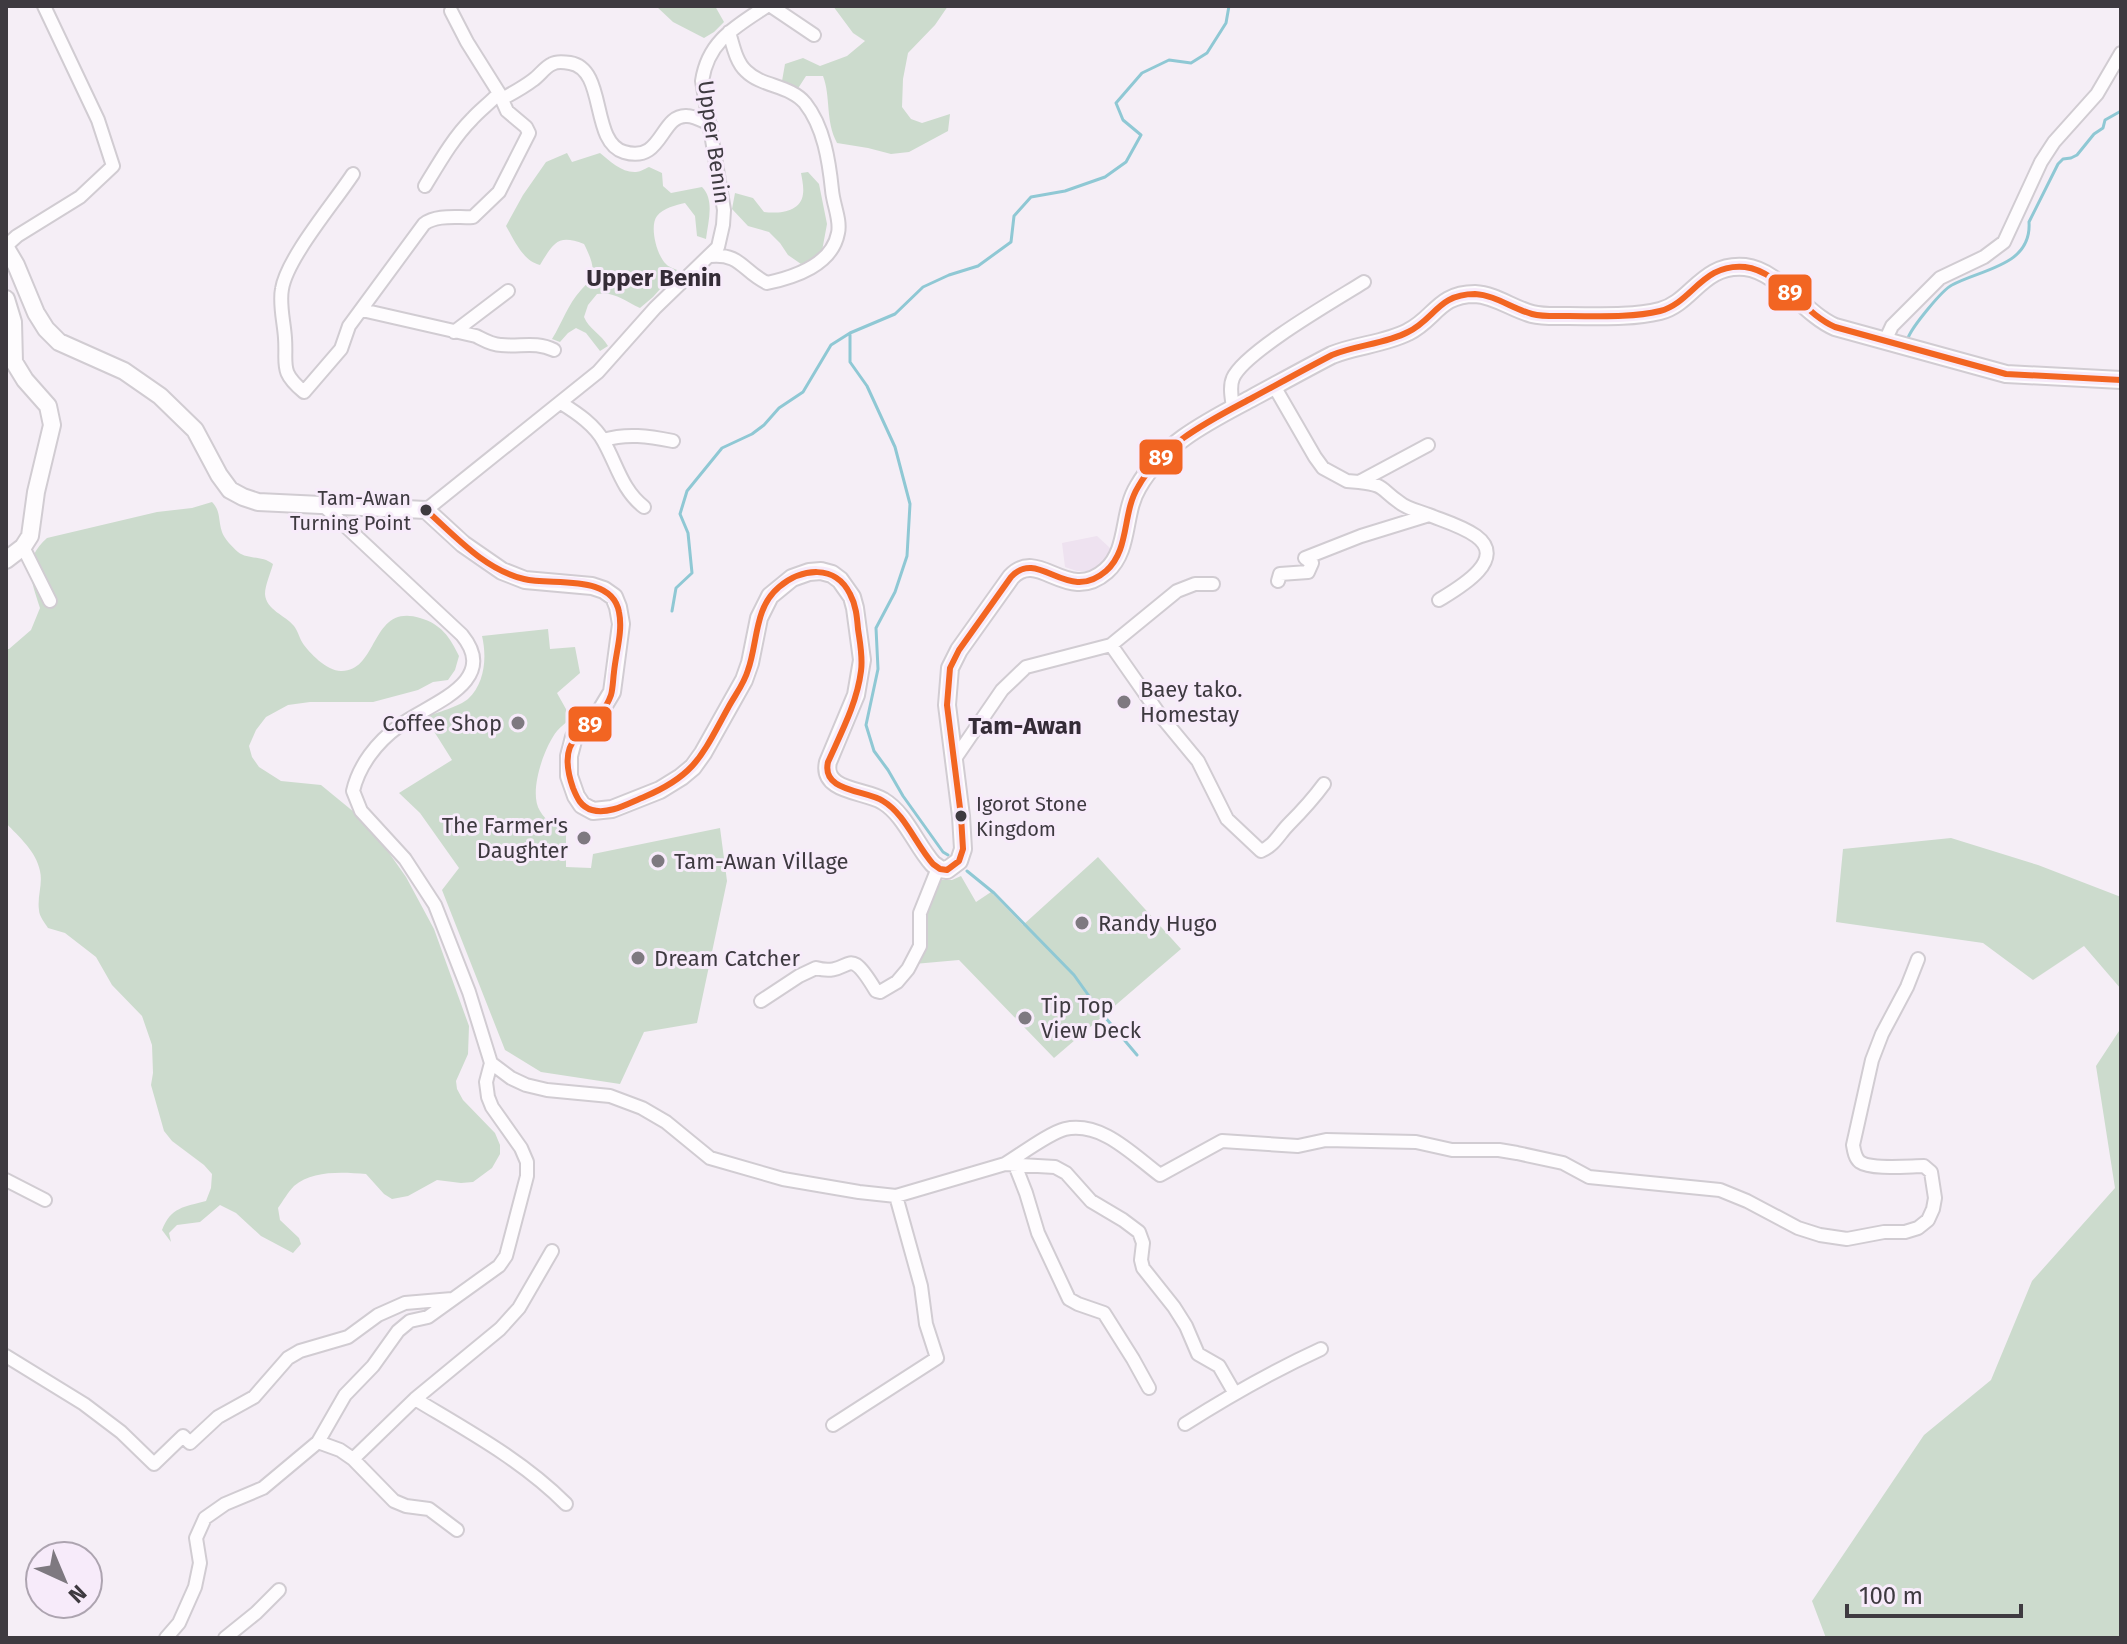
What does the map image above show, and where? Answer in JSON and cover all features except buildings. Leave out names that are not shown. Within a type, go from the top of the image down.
[{"type":"main road","points":[[6,247],[46,329],[59,342],[124,371],[160,396],[195,430],[230,490],[258,502],[426,510],[463,544],[502,571],[525,580],[592,586],[614,597],[621,624],[612,692],[600,712],[574,737],[569,756],[569,776],[576,796],[582,805],[593,811],[625,805],[660,790],[687,773],[703,753],[744,680],[759,618],[770,596],[792,578],[809,572],[821,571],[836,577],[848,590],[855,608],[861,673],[849,715],[826,771],[831,780],[843,787],[887,803],[928,858],[943,870],[951,869],[959,861],[963,849],[947,705],[950,668],[959,650],[1011,577],[1022,568],[1034,567],[1070,582],[1083,582],[1106,570],[1120,550],[1130,502],[1137,488],[1149,470],[1192,431],[1332,355],[1407,333],[1444,301],[1457,296],[1483,295],[1539,316],[1655,312],[1671,306],[1710,275],[1732,267],[1742,267],[1763,273],[1779,283],[1826,323],[1885,341],[2006,374],[2121,380]]},
{"type":"main road","points":[[6,299],[13,322],[14,362],[48,406],[52,425],[36,492],[30,536],[23,547],[6,560]]},
{"type":"street","points":[[6,247],[17,236],[80,197],[113,166],[98,120],[44,6]]},
{"type":"street","points":[[769,6],[814,35]]},
{"type":"street","name":"Upper Benin","points":[[426,510],[598,372],[655,308],[718,247],[724,210],[702,81],[704,67],[710,52],[729,32],[769,6]]},
{"type":"street","points":[[353,174],[294,259],[282,285],[280,300],[287,374],[304,392],[341,349],[349,326],[424,224],[439,218],[473,217],[499,192],[529,133],[507,111],[451,11]]},
{"type":"street","points":[[710,256],[724,254],[731,257],[767,283],[816,266],[833,245],[839,231],[826,150],[809,109],[795,94],[745,71],[739,63],[729,32]]},
{"type":"street","points":[[1885,341],[1892,326],[1940,278],[1984,257],[2004,242],[2041,162],[2054,142],[2097,94],[2121,53]]},
{"type":"street","points":[[425,186],[471,119],[501,96],[525,86],[551,64],[558,62],[571,63],[584,69],[612,144],[624,152],[639,154],[653,148],[678,117],[687,115],[710,124]]},
{"type":"street","points":[[1233,408],[1231,384],[1239,368],[1299,323],[1364,282]]},
{"type":"street","points":[[454,332],[508,291]]},
{"type":"street","points":[[362,310],[476,336],[501,345],[536,344],[554,350]]},
{"type":"street","points":[[1274,386],[1323,468],[1347,481],[1386,489],[1406,507],[1462,528],[1484,543],[1484,565],[1461,587],[1439,600]]},
{"type":"street","points":[[561,403],[591,426],[603,440],[625,487],[644,507]]},
{"type":"street","points":[[603,440],[618,435],[633,435],[673,441]]},
{"type":"street","points":[[1359,482],[1428,445]]},
{"type":"street","points":[[166,1638],[179,1623],[195,1587],[200,1563],[196,1538],[205,1518],[225,1504],[263,1488],[318,1442],[345,1395],[373,1366],[398,1331],[410,1321],[428,1317],[499,1266],[506,1256],[527,1176],[527,1162],[521,1148],[488,1097],[486,1082],[491,1063],[469,992],[435,905],[405,859],[361,811],[353,791],[361,766],[374,750],[397,727],[459,689],[472,668],[474,655],[462,635],[324,506]]},
{"type":"street","points":[[1278,581],[1280,574],[1308,572],[1312,563],[1305,558],[1361,536],[1429,515]]},
{"type":"street","points":[[23,547],[50,601]]},
{"type":"street","points":[[954,760],[1002,690],[1026,667],[1111,645],[1177,591],[1195,584],[1213,584]]},
{"type":"street","points":[[1111,645],[1160,715],[1198,761],[1227,819],[1261,851],[1278,839],[1324,784]]},
{"type":"street","points":[[761,1001],[816,968],[827,971],[851,962],[859,964],[876,991],[891,987],[908,969],[920,946],[920,913],[938,868]]},
{"type":"street","points":[[491,1063],[526,1085],[610,1096],[642,1108],[666,1122],[710,1158],[722,1163],[783,1179],[859,1192],[896,1196],[1010,1164],[1053,1134],[1066,1129],[1095,1131],[1110,1137],[1160,1175],[1222,1141],[1298,1146],[1326,1140],[1416,1142],[1452,1150],[1517,1153],[1563,1163],[1589,1177],[1720,1190],[1798,1228],[1847,1239],[1918,1228],[1928,1220],[1933,1209],[1935,1198],[1931,1172],[1924,1166],[1870,1166],[1860,1162],[1853,1145],[1872,1060],[1918,959]]},
{"type":"street","points":[[1010,1164],[1026,1193],[1038,1233],[1069,1299],[1104,1313],[1149,1388]]},
{"type":"street","points":[[1010,1164],[1055,1167],[1066,1173],[1091,1201],[1139,1232],[1143,1243],[1143,1268],[1174,1307],[1198,1354],[1219,1366],[1234,1392]]},
{"type":"street","points":[[6,1180],[45,1200]]},
{"type":"street","points":[[833,1425],[937,1358],[896,1196]]},
{"type":"street","points":[[353,1459],[415,1399],[484,1343],[519,1308],[552,1251]]},
{"type":"street","points":[[6,1356],[84,1404],[121,1432],[154,1464],[183,1436],[190,1443],[218,1417],[254,1397],[288,1358],[300,1351],[348,1337],[378,1315],[405,1303],[452,1299]]},
{"type":"street","points":[[1185,1424],[1234,1392],[1321,1349]]},
{"type":"street","points":[[415,1399],[506,1454],[566,1504]]},
{"type":"street","points":[[318,1442],[340,1450],[353,1459],[394,1501],[429,1509],[457,1530]]},
{"type":"street","points":[[225,1638],[279,1590]]},
{"type":"shaded area","points":[[1097,536],[1111,549],[1107,560],[1096,569],[1086,571],[1065,567],[1062,543]]},
{"type":"green space","points":[[656,6],[715,6],[724,22],[704,38],[673,22]]},
{"type":"green space","points":[[833,6],[948,6],[935,25],[908,53],[902,107],[911,119],[922,123],[950,114],[948,131],[909,152],[891,154],[837,143],[823,76],[806,76],[797,90],[789,89],[782,81],[785,64],[803,58],[820,66],[847,56],[865,41],[853,33]]},
{"type":"green space","points":[[567,153],[572,162],[600,153],[626,171],[638,172],[649,167],[662,173],[663,186],[671,193],[702,187],[710,205],[706,239],[697,236],[695,216],[685,203],[666,209],[657,216],[654,233],[657,248],[667,265],[677,270],[640,308],[603,293],[597,294],[588,305],[584,317],[608,346],[600,351],[586,333],[576,328],[560,342],[552,339],[572,301],[591,277],[592,263],[584,244],[562,240],[549,251],[540,265],[524,255],[506,226],[546,162]]},
{"type":"green space","points":[[808,172],[819,184],[827,224],[822,251],[814,259],[801,264],[788,255],[769,232],[748,226],[732,209],[735,193],[753,198],[764,212],[776,213],[794,208],[803,194],[801,173]]},
{"type":"green space","points":[[212,502],[218,512],[223,534],[233,548],[273,564],[266,587],[266,600],[294,626],[305,646],[324,665],[341,671],[353,668],[362,661],[383,628],[392,620],[404,616],[420,618],[439,628],[459,656],[448,680],[433,682],[418,690],[373,702],[288,705],[266,717],[249,746],[259,767],[281,781],[321,785],[360,817],[406,877],[434,929],[469,1026],[468,1054],[456,1081],[457,1089],[463,1100],[495,1133],[500,1145],[500,1154],[492,1168],[473,1182],[437,1180],[408,1196],[392,1199],[366,1174],[328,1173],[301,1181],[278,1208],[280,1220],[299,1238],[301,1244],[293,1253],[261,1236],[236,1213],[220,1205],[200,1222],[177,1225],[169,1233],[171,1242],[162,1230],[174,1212],[206,1201],[212,1174],[164,1131],[151,1085],[152,1045],[142,1016],[112,985],[96,957],[65,933],[48,928],[39,912],[41,876],[38,864],[6,823],[6,649],[31,630],[40,608],[31,571],[31,562],[39,546],[47,538]]},
{"type":"green space","name":"Tam-Awan Village","points":[[548,629],[550,649],[575,647],[580,673],[557,693],[571,718],[557,731],[547,748],[539,770],[536,793],[542,815],[566,829],[566,867],[591,868],[593,854],[720,828],[727,881],[697,1023],[644,1032],[620,1084],[541,1072],[505,1050],[442,890],[459,868],[420,813],[399,793],[452,760],[425,717],[459,704],[474,693],[483,669],[482,636]]},
{"type":"green space","points":[[1951,838],[2038,865],[2121,897],[2121,989],[2084,946],[2033,980],[1983,943],[1836,922],[1843,849]]},
{"type":"green space","name":"Igorot Stone Kingdom","points":[[1098,857],[1181,949],[1054,1058],[959,960],[914,964],[925,910],[938,880],[961,876],[976,902],[991,892],[1023,925]]},
{"type":"green space","points":[[2121,1028],[2121,1638],[1826,1638],[1812,1601],[1924,1435],[1991,1380],[2032,1281],[2115,1188],[2096,1066]]},
{"type":"waterway","points":[[672,611],[676,588],[692,573],[688,533],[680,514],[687,491],[722,448],[752,434],[779,408],[803,392],[831,345],[850,333],[895,314],[923,287],[978,266],[1011,242],[1014,216],[1031,197],[1065,191],[1105,177],[1126,162],[1141,135],[1123,120],[1116,103],[1142,73],[1169,60],[1191,63],[1207,53],[1226,23],[1229,6]]},
{"type":"waterway","points":[[1908,338],[1947,288],[2014,257],[2028,237],[2029,222],[2058,164],[2077,155],[2103,128],[2105,120],[2121,111]]},
{"type":"waterway","points":[[850,335],[850,362],[867,386],[895,447],[910,504],[907,556],[895,592],[876,628],[878,669],[866,725],[874,751],[903,796],[948,855]]},
{"type":"waterway","points":[[967,871],[994,893],[1074,975],[1137,1055]]},
{"type":"transit line","name":"89","points":[[426,510],[471,551],[510,575],[536,581],[593,586],[605,591],[614,600],[620,627],[611,695],[596,718],[572,743],[568,754],[568,768],[578,799],[585,807],[598,811],[619,808],[661,789],[687,772],[704,751],[744,680],[761,615],[771,595],[788,581],[808,573],[818,572],[836,578],[844,584],[855,607],[862,666],[856,695],[828,762],[828,772],[838,785],[875,797],[891,807],[933,864],[947,870],[959,861],[963,849],[947,705],[950,668],[959,650],[1011,577],[1032,568],[1066,580],[1092,580],[1106,571],[1119,553],[1133,497],[1148,471],[1188,435],[1332,355],[1408,332],[1453,298],[1482,295],[1541,316],[1638,315],[1671,307],[1718,271],[1745,267],[1769,276],[1823,321],[1835,327],[2006,374],[2121,380]]},
{"type":"place","name":"Tam-Awan Turning Point","points":[[426,510]]},
{"type":"place","name":"Baey tako. Homestay","points":[[1124,702]]},
{"type":"place","name":"Coffee Shop","points":[[518,723]]},
{"type":"place","name":"Igorot Stone Kingdom","points":[[961,816]]},
{"type":"place","name":"The Farmer's Daughter","points":[[584,838]]},
{"type":"place","name":"Tam-Awan Village","points":[[658,861]]},
{"type":"place","name":"Randy Hugo","points":[[1082,923]]},
{"type":"place","name":"Dream Catcher","points":[[638,958]]},
{"type":"place","name":"Tip Top View Deck","points":[[1025,1018]]},
{"type":"district","name":"Upper Benin","points":[[654,278]]},
{"type":"district","name":"Tam-Awan","points":[[1025,726]]}]
